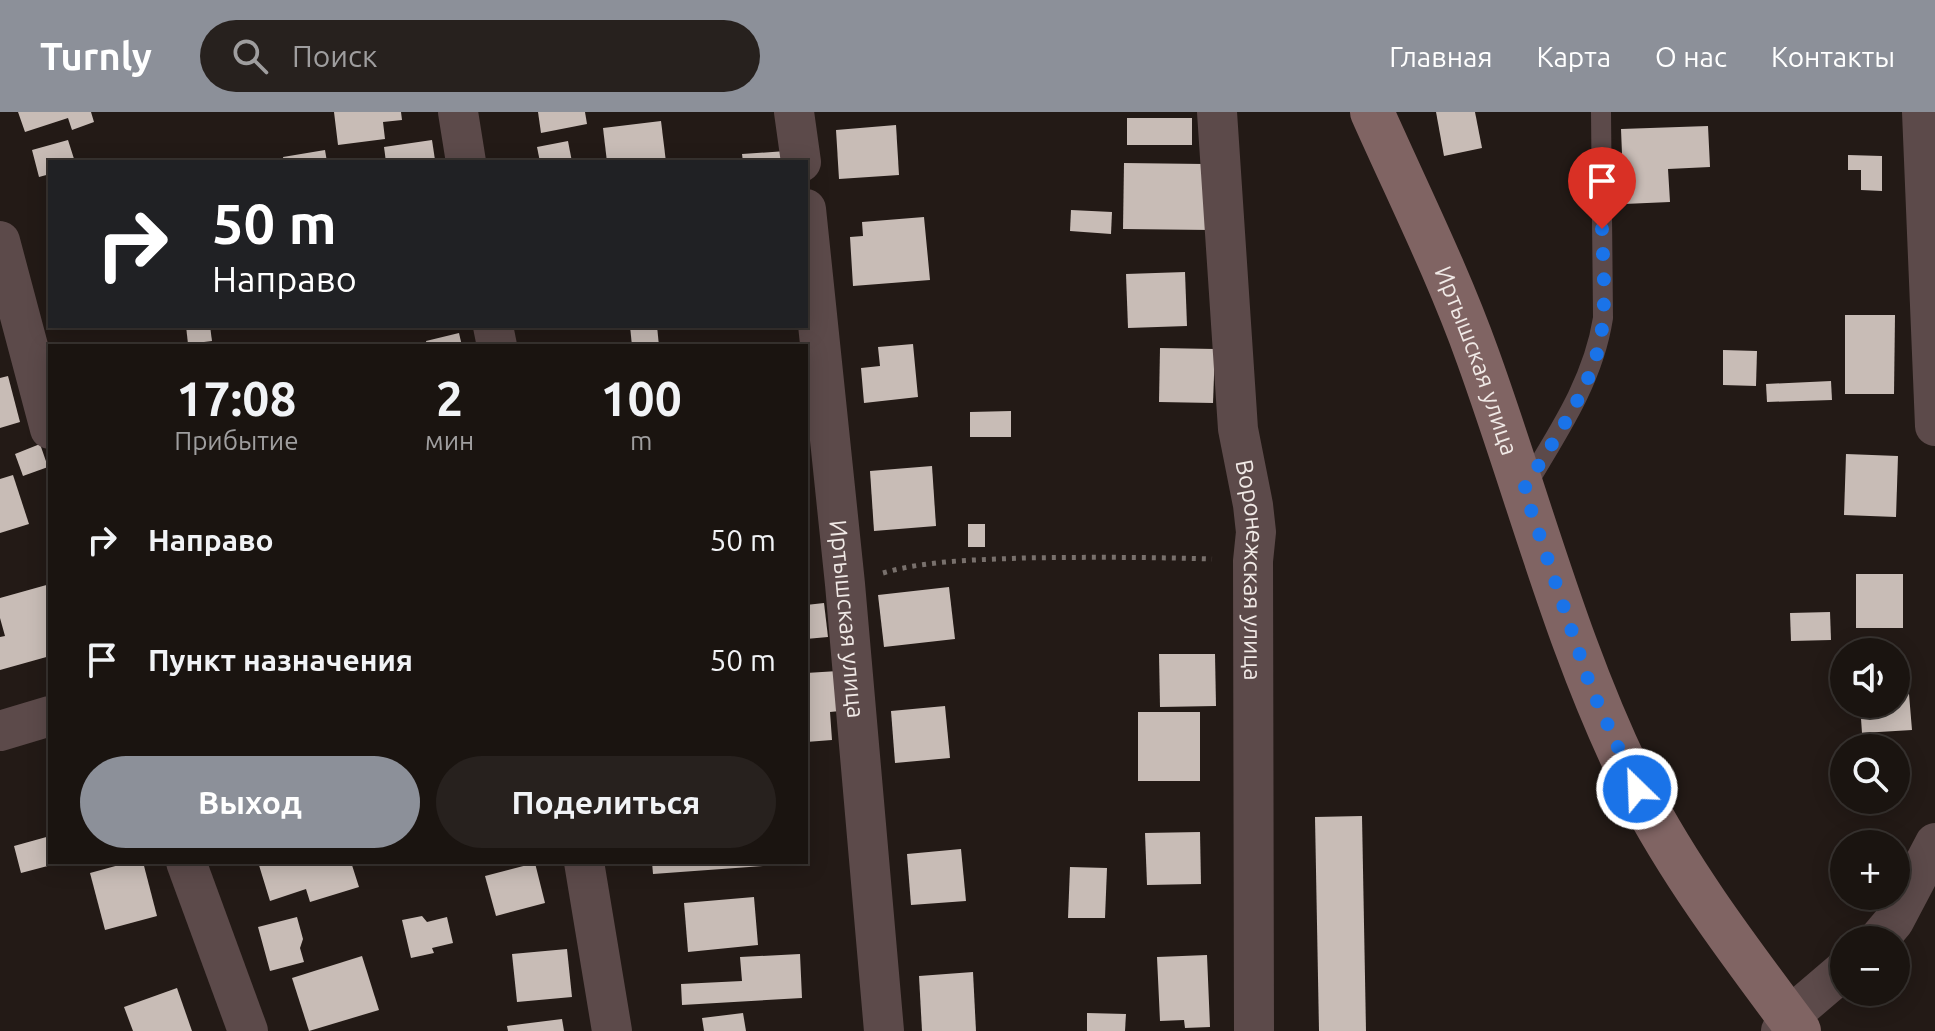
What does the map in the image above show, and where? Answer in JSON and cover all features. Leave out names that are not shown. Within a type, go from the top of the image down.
[{"type":"main road","name":"Иртышская улица","points":[[1372,112],[1477,353],[1591,688],[1637,789],[1671,851],[1790,1026]]},
{"type":"street","points":[[458,112],[466,160]]},
{"type":"street","points":[[794,112],[801,160]]},
{"type":"street","name":"Воронежская улица","points":[[1217,112],[1238,429],[1256,532],[1253,561],[1254,1031]]},
{"type":"street","points":[[1922,112],[1935,426]]},
{"type":"street","name":"Иртышская улица","points":[[808,228],[845,584],[884,1031]]},
{"type":"street","points":[[0,241],[48,421]]},
{"type":"street","points":[[0,731],[48,717]]},
{"type":"street","points":[[1890,926],[1935,843]]},
{"type":"street","points":[[187,864],[248,1031]]},
{"type":"street","points":[[584,864],[612,1031]]},
{"type":"street","points":[[1790,1026],[1830,985]]},
{"type":"lane","points":[[1524,489],[1572,409],[1599,345],[1603,318],[1601,112]]},
{"type":"path","points":[[845,584],[901,568],[966,561],[1102,557],[1253,561]]},
{"type":"building","points":[[18,112],[91,112],[94,122],[72,130],[68,118],[25,132]]},
{"type":"building","points":[[334,112],[401,112],[402,120],[383,122],[385,139],[338,145]]},
{"type":"building","points":[[538,112],[585,112],[587,124],[541,133]]},
{"type":"building","points":[[1436,112],[1475,112],[1482,148],[1444,156]]},
{"type":"building","points":[[1127,118],[1192,118],[1192,145],[1127,145]]},
{"type":"building","points":[[661,121],[666,160],[607,160],[603,128]]},
{"type":"building","points":[[896,125],[899,175],[839,179],[836,130]]},
{"type":"building","points":[[1708,126],[1710,167],[1668,169],[1670,202],[1624,204],[1621,129]]},
{"type":"building","points":[[68,140],[74,160],[48,160],[48,175],[39,177],[32,150]]},
{"type":"building","points":[[432,140],[435,160],[386,160],[384,147]]},
{"type":"building","points":[[568,141],[572,160],[540,160],[537,147]]},
{"type":"building","points":[[325,150],[327,160],[284,160],[283,157]]},
{"type":"building","points":[[786,151],[787,160],[743,160],[742,154]]},
{"type":"building","points":[[1848,155],[1882,156],[1882,191],[1861,190],[1861,170],[1848,170]]},
{"type":"building","points":[[1124,163],[1204,164],[1211,230],[1123,229]]},
{"type":"building","points":[[1071,210],[1112,212],[1111,234],[1070,231]]},
{"type":"building","points":[[924,217],[930,280],[853,286],[850,237],[863,236],[862,222]]},
{"type":"building","points":[[1185,272],[1187,326],[1128,328],[1126,274]]},
{"type":"building","points":[[1845,315],[1895,315],[1894,394],[1845,394]]},
{"type":"building","points":[[186,328],[210,328],[212,341],[188,344]]},
{"type":"building","points":[[630,328],[657,328],[659,344],[632,344]]},
{"type":"building","points":[[459,333],[462,344],[427,344],[426,341]]},
{"type":"building","points":[[913,344],[918,397],[864,403],[861,368],[880,366],[878,347]]},
{"type":"building","points":[[1160,348],[1215,349],[1213,403],[1159,402]]},
{"type":"building","points":[[1723,350],[1757,351],[1756,386],[1723,385]]},
{"type":"building","points":[[8,376],[20,422],[0,428],[0,378]]},
{"type":"building","points":[[1831,381],[1832,400],[1767,402],[1766,384]]},
{"type":"building","points":[[1011,411],[1011,437],[970,437],[970,412]]},
{"type":"building","points":[[40,444],[48,467],[23,476],[15,454]]},
{"type":"building","points":[[1846,454],[1898,456],[1896,517],[1844,515]]},
{"type":"building","points":[[932,466],[936,526],[874,531],[870,471]]},
{"type":"building","points":[[13,475],[29,524],[0,533],[0,479]]},
{"type":"building","points":[[968,524],[985,524],[985,547],[968,547]]},
{"type":"building","points":[[1856,574],[1903,574],[1903,628],[1856,628]]},
{"type":"building","points":[[48,585],[48,657],[0,670],[0,637],[5,636],[0,618],[0,598]]},
{"type":"building","points":[[949,587],[955,639],[884,647],[878,595]]},
{"type":"building","points":[[824,603],[828,637],[808,639],[808,605]]},
{"type":"building","points":[[1830,612],[1830,640],[1791,641],[1790,613]]},
{"type":"building","points":[[1159,654],[1215,654],[1216,706],[1160,707]]},
{"type":"building","points":[[838,671],[840,711],[830,712],[832,740],[808,742],[808,673]]},
{"type":"building","points":[[945,706],[950,758],[895,763],[891,711]]},
{"type":"building","points":[[1910,706],[1912,730],[1862,733],[1861,718],[1910,718]]},
{"type":"building","points":[[1138,712],[1200,712],[1200,781],[1138,781]]},
{"type":"building","points":[[1362,816],[1366,1031],[1319,1031],[1315,817]]},
{"type":"building","points":[[1200,832],[1201,884],[1147,885],[1145,833]]},
{"type":"building","points":[[48,837],[48,864],[55,864],[21,873],[14,846]]},
{"type":"building","points":[[961,849],[966,901],[911,905],[907,854]]},
{"type":"building","points":[[123,864],[144,864],[157,916],[105,930],[90,873]]},
{"type":"building","points":[[259,864],[352,864],[359,887],[310,902],[306,889],[270,901]]},
{"type":"building","points":[[535,864],[545,903],[496,916],[485,876]]},
{"type":"building","points":[[652,864],[763,864],[763,866],[653,874]]},
{"type":"building","points":[[1070,867],[1107,868],[1105,918],[1068,918]]},
{"type":"building","points":[[754,897],[758,945],[688,952],[684,903]]},
{"type":"building","points":[[422,916],[427,922],[447,917],[453,943],[432,948],[434,953],[411,958],[402,920]]},
{"type":"building","points":[[297,917],[303,939],[300,948],[304,962],[270,971],[258,927]]},
{"type":"building","points":[[567,949],[572,997],[517,1002],[512,954]]},
{"type":"building","points":[[800,954],[802,998],[682,1005],[681,984],[742,981],[740,957]]},
{"type":"building","points":[[1207,955],[1210,1027],[1185,1028],[1184,1020],[1160,1021],[1157,957]]},
{"type":"building","points":[[362,956],[379,1010],[309,1031],[292,978]]},
{"type":"building","points":[[973,972],[976,1031],[922,1031],[919,976]]},
{"type":"building","points":[[177,988],[192,1031],[133,1031],[124,1007]]},
{"type":"building","points":[[743,1013],[746,1031],[704,1031],[702,1018]]},
{"type":"building","points":[[1087,1013],[1126,1014],[1125,1031],[1087,1031]]},
{"type":"building","points":[[562,1019],[564,1031],[508,1031],[507,1026]]},
{"type":"route","points":[[1602,229],[1603,318],[1599,345],[1572,409],[1524,489],[1591,688],[1637,789]]}]
